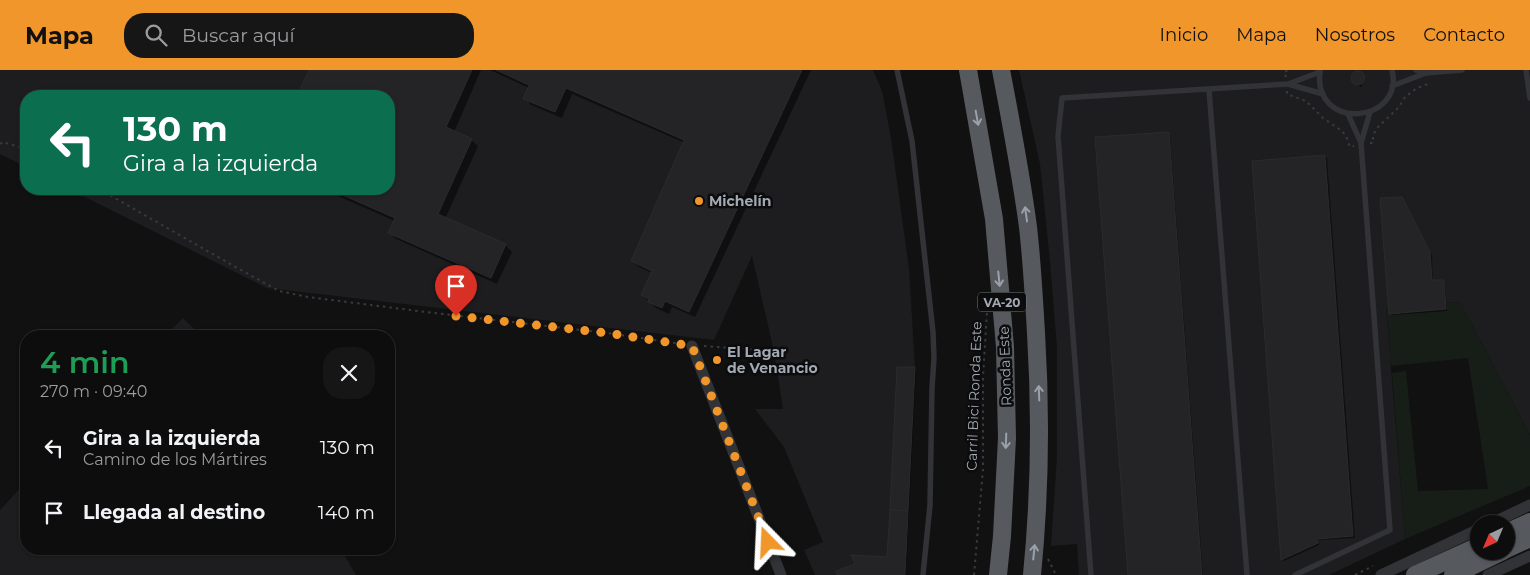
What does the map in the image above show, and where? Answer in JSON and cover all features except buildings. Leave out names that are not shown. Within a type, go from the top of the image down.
[{"type":"highway","name":"Ronda Este","points":[[968,70],[994,219],[1005,347],[1007,438],[998,575]]},
{"type":"highway","name":"VA-20","points":[[1001,70],[1017,154],[1028,228],[1035,307],[1040,418],[1037,530],[1032,575]]},
{"type":"highway","points":[[1515,529],[1530,522]]},
{"type":"highway","points":[[1515,546],[1530,538]]},
{"type":"highway","points":[[1450,571],[1470,554]]},
{"type":"highway","points":[[1415,575],[1450,571],[1479,560]]},
{"type":"street","points":[[692,346],[781,575]]},
{"type":"street","points":[[1509,515],[1530,505]]},
{"type":"street","points":[[1381,575],[1470,533]]},
{"type":"street","points":[[1450,571],[1441,554],[1459,538]]},
{"type":"street","points":[[1488,575],[1530,556]]},
{"type":"lane","points":[[897,70],[912,141],[933,332],[930,505],[923,575]]},
{"type":"lane","points":[[1091,575],[1058,136],[1062,98],[1288,84],[1320,71],[1320,83],[1323,94],[1329,103],[1338,110],[1348,114],[1359,114],[1370,112],[1384,102],[1392,86],[1392,70]]},
{"type":"lane","points":[[1416,70],[1426,72],[1462,70]]},
{"type":"lane","points":[[1526,70],[1530,98]]},
{"type":"lane","points":[[1392,86],[1426,72]]},
{"type":"lane","points":[[1288,84],[1323,94]]},
{"type":"lane","points":[[1209,90],[1247,575]]},
{"type":"lane","points":[[1361,144],[1370,112]]},
{"type":"lane","points":[[1295,575],[1390,530],[1361,144],[1348,114]]},
{"type":"path","points":[[0,144],[3,142],[20,147]]},
{"type":"path","points":[[110,195],[279,290],[308,297],[607,333],[692,346],[774,351]]},
{"type":"path","name":"Carril Bici Ronda Este","points":[[974,575],[983,469],[983,377],[987,309]]},
{"type":"shaded area","points":[[0,70],[873,70],[882,91],[891,138],[909,269],[915,367],[905,575],[815,575],[804,550],[823,542],[784,447],[755,409],[783,409],[774,351],[752,256],[714,340],[267,288],[81,195],[395,195],[395,90],[20,90],[20,164],[0,154]]},
{"type":"shaded area","points":[[1019,70],[1530,70],[1530,435],[1460,302],[1386,307],[1405,539],[1329,575],[1079,575],[1077,544],[1051,546],[1057,456],[1057,348],[1040,164]]},
{"type":"shaded area","points":[[1460,302],[1530,435],[1530,486],[1405,539],[1392,373],[1406,371],[1418,491],[1488,489],[1468,358],[1391,366],[1386,307]]},
{"type":"shaded area","points":[[183,318],[195,330],[171,330]]},
{"type":"shaded area","points":[[20,488],[20,555],[344,555],[356,575],[0,575],[0,510]]},
{"type":"place","name":"Michelín","points":[[699,201]]},
{"type":"place","name":"El Lagar de Venancio","points":[[717,360]]},
{"type":"route","points":[[456,316],[607,333],[692,346],[768,542]]}]
